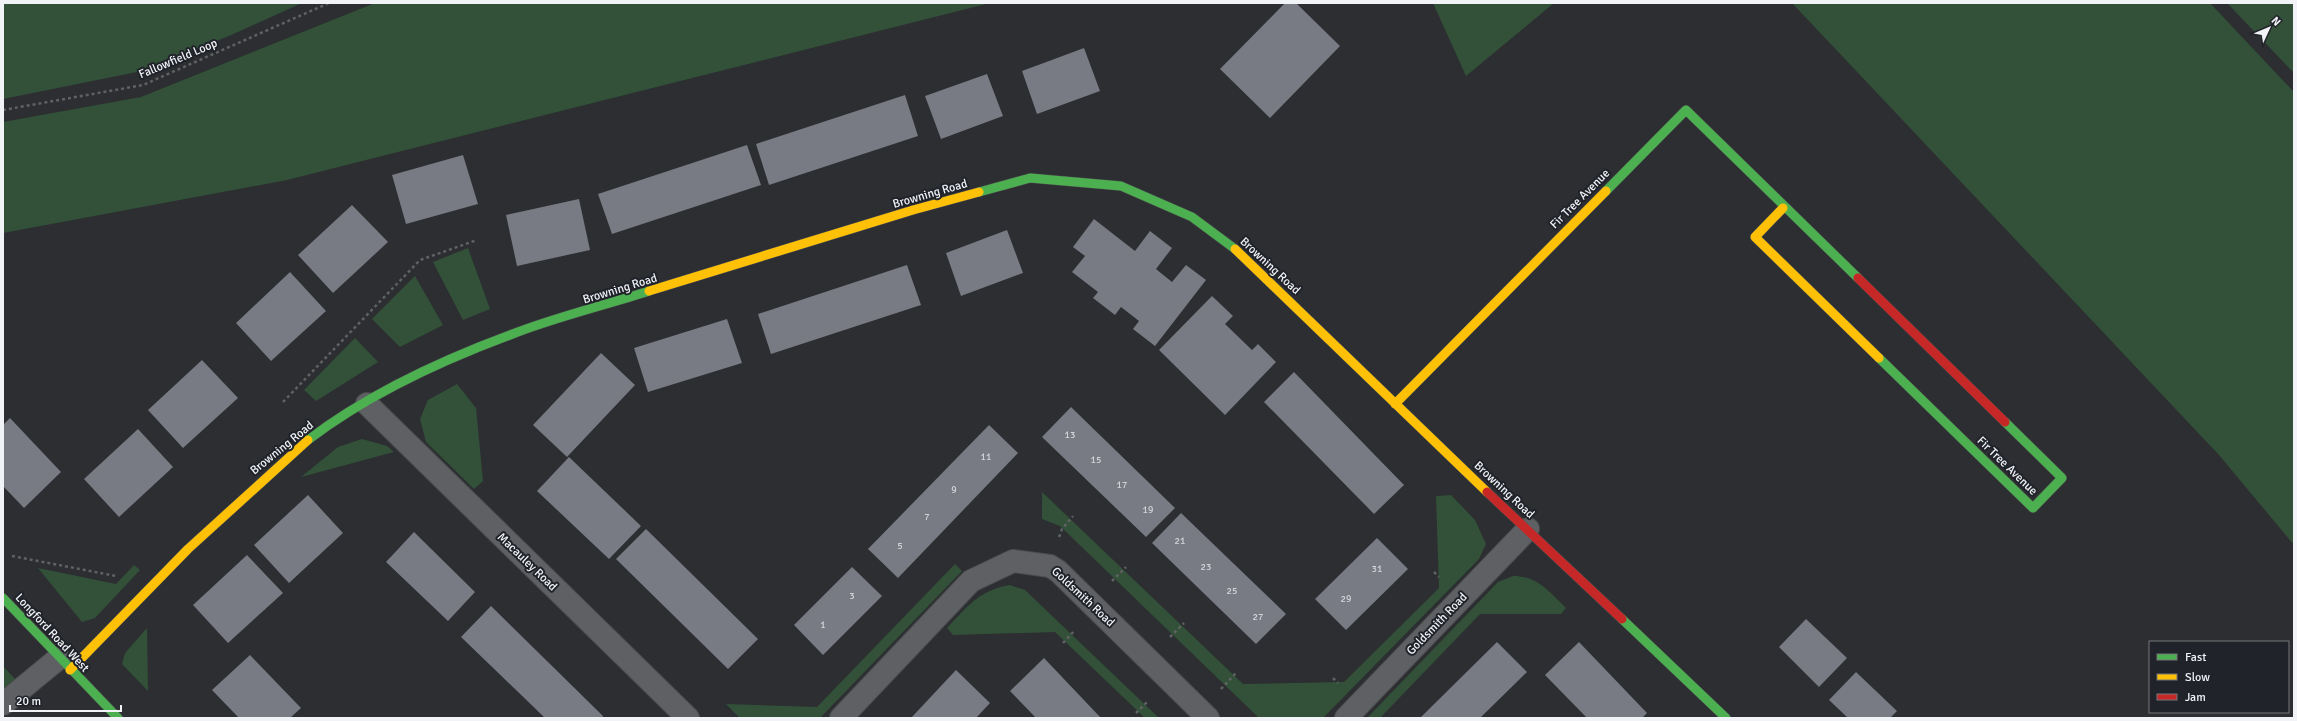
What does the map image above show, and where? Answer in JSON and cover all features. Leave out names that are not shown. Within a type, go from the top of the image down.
[{"type":"street","name":"Fir Tree Avenue","points":[[1395,404],[1686,110],[1783,208],[2062,478],[2033,508],[1755,237],[1783,208]]},
{"type":"street","name":"Browning Road","points":[[64,664],[234,505],[315,435],[367,404],[467,351],[511,334],[913,210],[1030,178],[1122,186],[1192,217],[1245,256],[1395,404],[1726,718]]},
{"type":"street","name":"Macauley Road","points":[[367,404],[688,718]]},
{"type":"street","name":"Goldsmith Road","points":[[1346,718],[1528,529]]},
{"type":"street","name":"Goldsmith Road","points":[[841,718],[971,581],[1013,561],[1050,566],[1058,570],[1208,718]]},
{"type":"street","name":"Longford Road West","points":[[3,598],[64,664],[118,718]]},
{"type":"street","points":[[3,704],[64,664]]},
{"type":"path","name":"Fallowfield Loop","points":[[3,110],[143,85],[329,3]]},
{"type":"path","points":[[283,402],[420,260],[477,240]]},
{"type":"path","points":[[12,556],[116,576]]},
{"type":"green space","points":[[3,3],[302,3],[229,36],[137,72],[3,99]]},
{"type":"green space","points":[[375,3],[990,3],[287,180],[3,233],[3,122],[141,97]]},
{"type":"green space","points":[[1433,3],[1554,3],[1466,76]]},
{"type":"green space","points":[[1792,3],[2210,3],[2294,92],[2294,545],[2219,455]]},
{"type":"green space","points":[[2227,3],[2294,3],[2294,73]]},
{"type":"green space","points":[[468,248],[490,309],[463,320],[433,262]]},
{"type":"green space","points":[[415,276],[443,325],[400,347],[372,319]]},
{"type":"green space","points":[[355,338],[378,362],[316,401],[304,390]]},
{"type":"green space","points":[[457,384],[476,408],[483,481],[474,489],[426,442],[420,419],[428,400]]},
{"type":"green space","points":[[362,439],[387,446],[394,452],[301,477],[338,447]]},
{"type":"green space","points":[[1042,492],[1243,684],[1344,682],[1439,588],[1436,496],[1451,495],[1475,520],[1486,544],[1479,559],[1323,718],[1259,718],[1060,526],[1042,519]]},
{"type":"green space","points":[[955,564],[962,571],[820,718],[740,718],[726,704],[817,707]]},
{"type":"green space","points":[[134,565],[140,570],[95,618],[82,622],[38,568],[116,584]]},
{"type":"green space","points":[[1513,576],[1522,577],[1536,582],[1548,590],[1566,608],[1561,614],[1480,614],[1380,718],[1367,718],[1498,582]]},
{"type":"green space","points":[[1010,585],[1025,590],[1159,718],[1145,718],[1055,632],[953,635],[947,628],[974,600],[999,587]]},
{"type":"green space","points":[[147,628],[148,691],[122,664],[125,653]]},
{"type":"green space","points":[[3,666],[16,680],[3,690]]},
{"type":"building","points":[[1285,3],[1296,3],[1340,46],[1270,118],[1220,69]]},
{"type":"building","points":[[1084,48],[1100,91],[1037,114],[1022,71]]},
{"type":"building","points":[[987,74],[1003,116],[941,139],[925,96]]},
{"type":"building","points":[[905,95],[918,136],[769,185],[756,144]]},
{"type":"building","points":[[747,145],[761,185],[612,234],[598,194]]},
{"type":"building","points":[[463,155],[478,204],[406,224],[392,175]]},
{"type":"building","points":[[579,199],[590,250],[517,266],[506,215]]},
{"type":"building","points":[[352,205],[388,242],[333,293],[298,255]]},
{"type":"building","points":[[1094,219],[1135,251],[1150,231],[1172,248],[1156,269],[1172,282],[1186,265],[1206,280],[1155,346],[1133,329],[1139,321],[1121,307],[1115,315],[1093,298],[1098,292],[1072,272],[1085,256],[1073,247]]},
{"type":"building","points":[[1007,230],[1023,273],[961,296],[946,253]]},
{"type":"building","points":[[907,265],[921,305],[771,354],[758,314]]},
{"type":"building","points":[[290,272],[326,311],[271,361],[236,323]]},
{"type":"building","points":[[1212,296],[1233,316],[1225,324],[1252,350],[1258,344],[1276,362],[1225,415],[1159,350]]},
{"type":"building","points":[[727,319],[742,363],[648,392],[634,348]]},
{"type":"building","points":[[601,353],[635,385],[567,457],[533,425]]},
{"type":"building","points":[[202,360],[238,398],[183,448],[148,410]]},
{"type":"building","points":[[1294,372],[1404,485],[1374,514],[1264,402]]},
{"type":"building","points":[[1071,407],[1175,508],[1146,537],[1042,437]]},
{"type":"building","points":[[10,418],[61,472],[24,508],[3,486],[3,425]]},
{"type":"building","points":[[989,425],[1018,453],[898,578],[868,549]]},
{"type":"building","points":[[138,429],[173,467],[119,517],[84,479]]},
{"type":"building","points":[[569,457],[641,526],[609,559],[537,491]]},
{"type":"building","points":[[308,495],[343,533],[289,583],[254,545]]},
{"type":"building","points":[[1181,513],[1286,614],[1256,644],[1152,543]]},
{"type":"building","points":[[646,529],[758,639],[728,669],[616,559]]},
{"type":"building","points":[[414,532],[475,592],[448,621],[386,562]]},
{"type":"building","points":[[1377,538],[1408,569],[1346,630],[1315,599]]},
{"type":"building","points":[[247,555],[283,593],[228,643],[193,605]]},
{"type":"building","points":[[852,567],[882,596],[823,655],[794,625]]},
{"type":"building","points":[[491,606],[603,716],[602,718],[545,718],[461,637]]},
{"type":"building","points":[[1806,619],[1847,658],[1819,687],[1779,647]]},
{"type":"building","points":[[1497,642],[1527,672],[1480,718],[1420,718]]},
{"type":"building","points":[[1579,642],[1647,713],[1642,718],[1587,718],[1545,675]]},
{"type":"building","points":[[250,655],[301,708],[290,718],[239,718],[212,690]]},
{"type":"building","points":[[1044,658],[1101,718],[1036,718],[1010,691]]},
{"type":"building","points":[[956,670],[990,703],[976,718],[911,718]]},
{"type":"building","points":[[1856,672],[1897,711],[1890,718],[1848,718],[1829,700]]},
{"type":"traffic: fast","points":[[1606,191],[1686,110],[1858,278]]},
{"type":"traffic: fast","points":[[979,192],[1030,178],[1121,186],[1192,217],[1235,249]]},
{"type":"traffic: fast","points":[[308,440],[355,408],[379,394],[457,356],[544,323],[649,291]]},
{"type":"traffic: fast","points":[[1879,358],[2033,508],[2062,478],[2005,422]]},
{"type":"traffic: fast","points":[[3,598],[118,718]]},
{"type":"traffic: fast","points":[[1622,619],[1726,718]]},
{"type":"traffic: slow","points":[[1395,404],[1606,191]]},
{"type":"traffic: slow","points":[[649,291],[913,210],[979,192]]},
{"type":"traffic: slow","points":[[1783,208],[1755,237],[1879,358]]},
{"type":"traffic: slow","points":[[1235,249],[1487,492]]},
{"type":"traffic: slow","points":[[70,670],[188,549],[308,440]]},
{"type":"traffic: jam","points":[[1858,278],[2005,422]]},
{"type":"traffic: jam","points":[[1487,492],[1622,619]]}]
